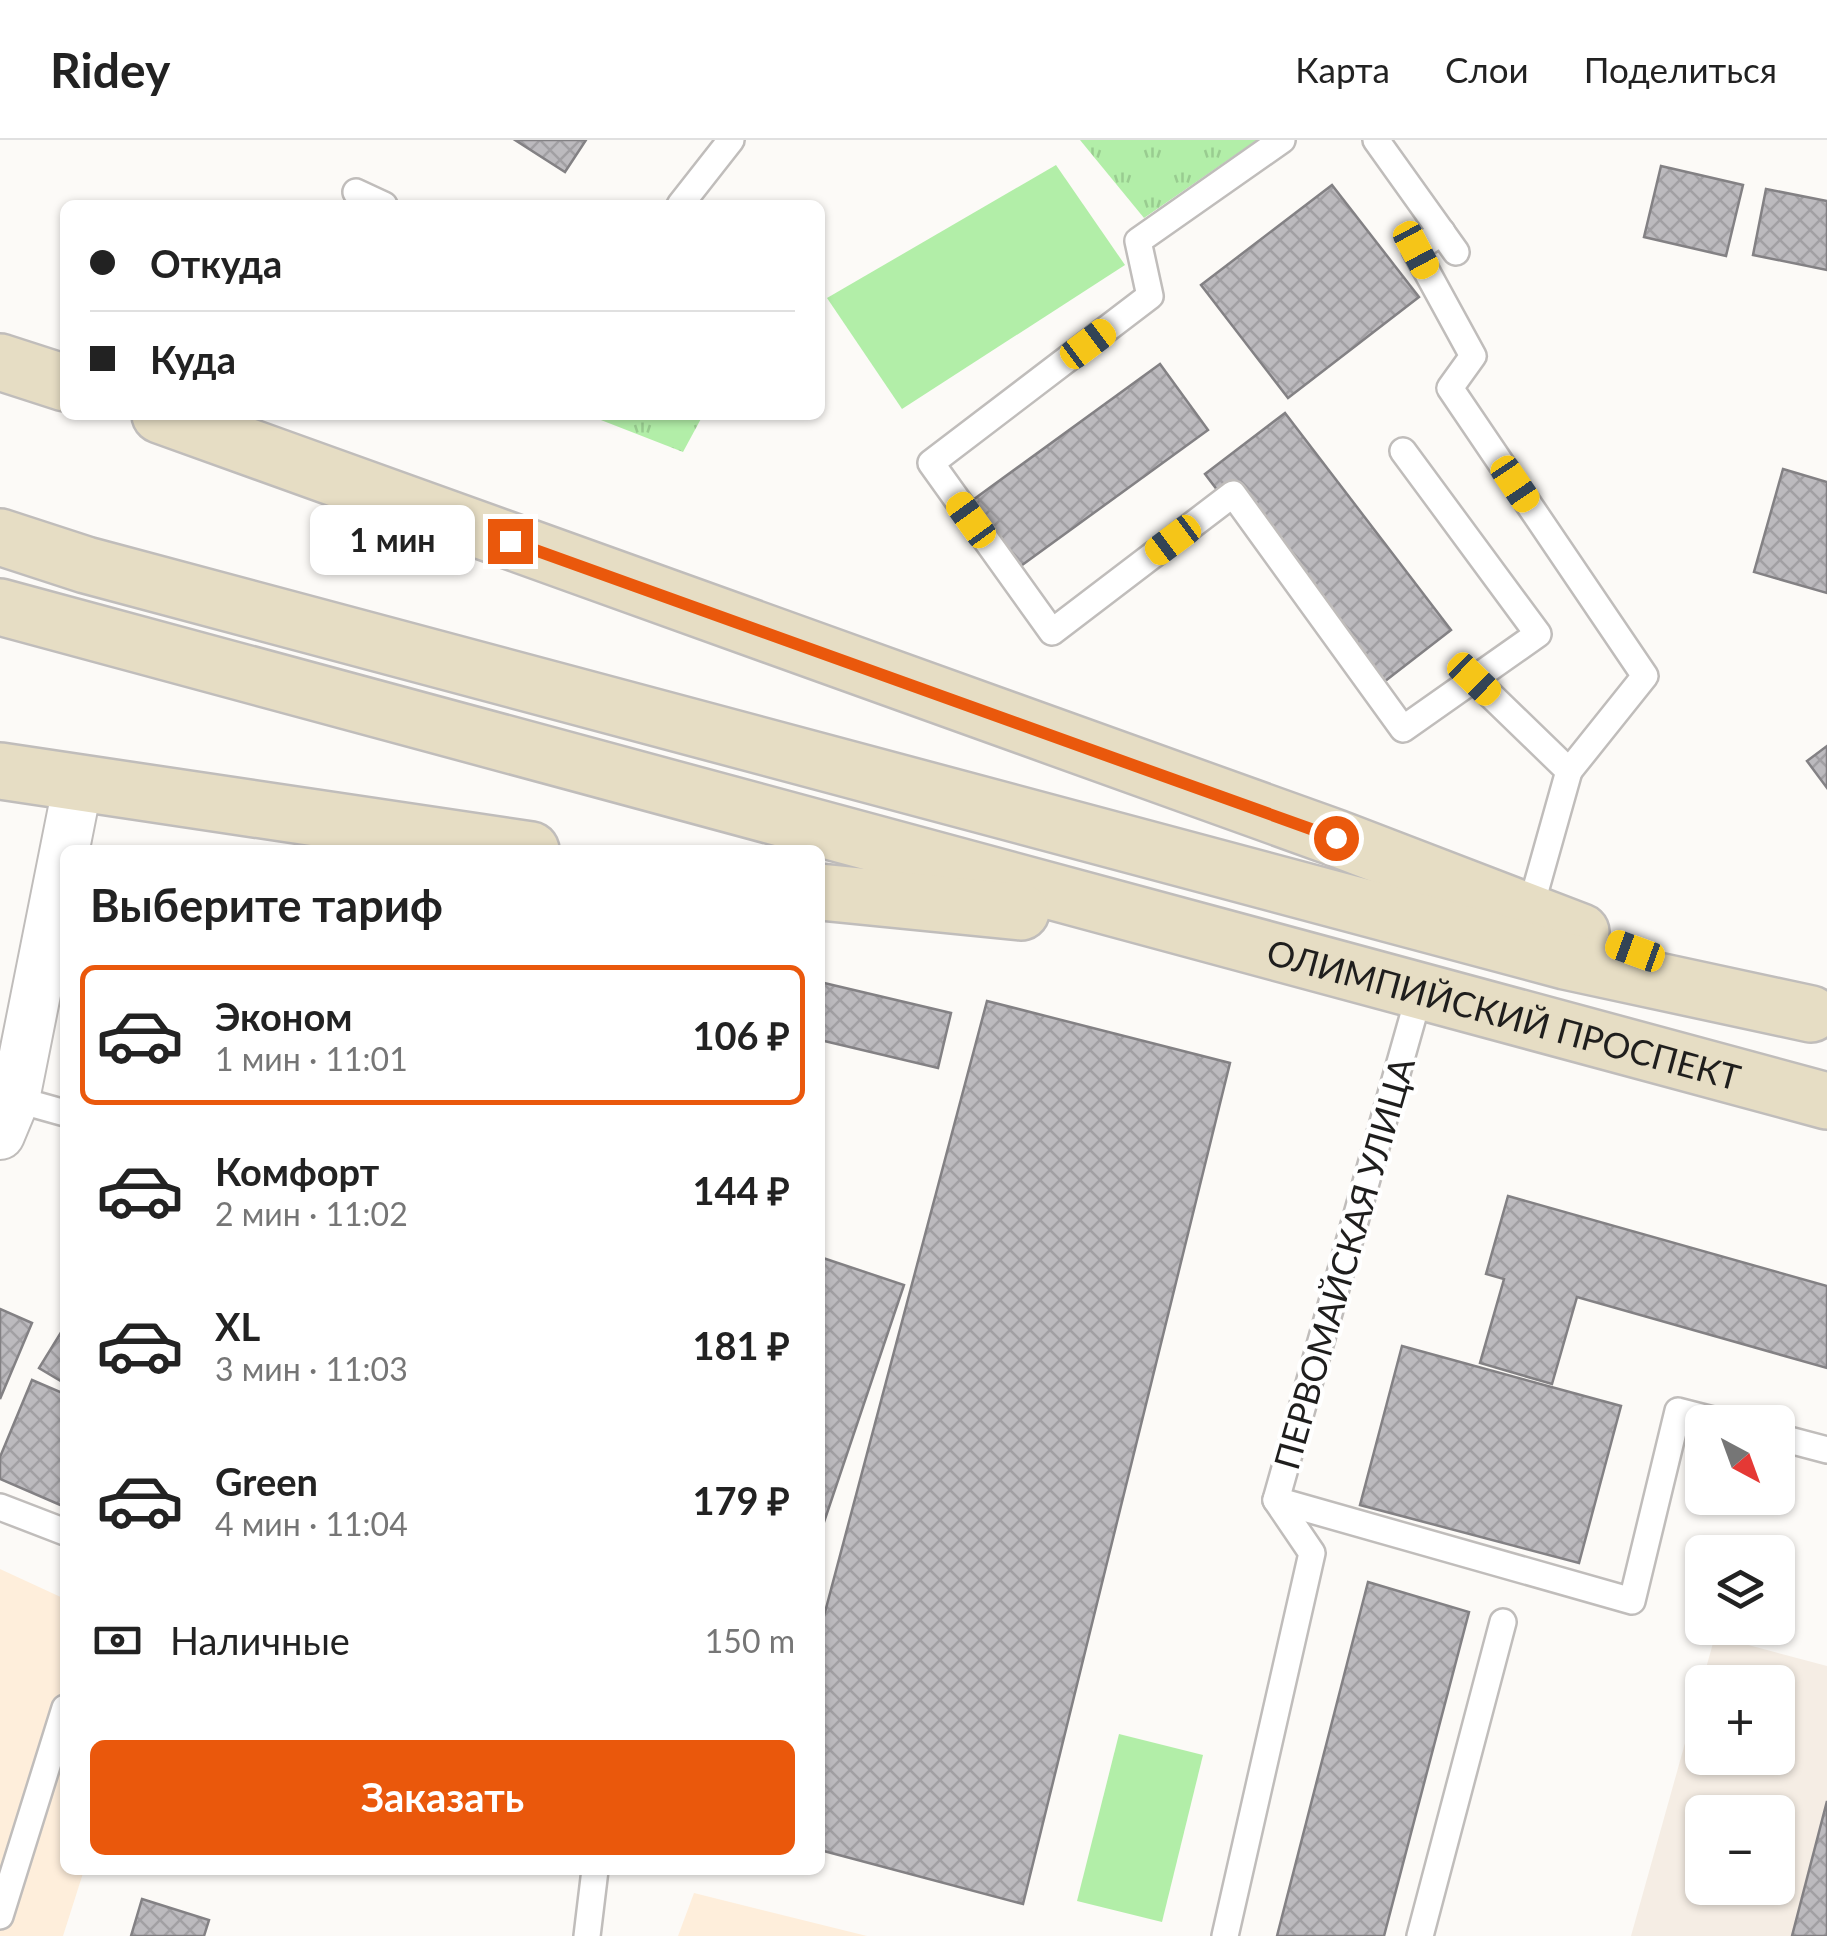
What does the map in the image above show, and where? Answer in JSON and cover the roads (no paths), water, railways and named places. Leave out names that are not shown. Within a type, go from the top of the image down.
[{"type":"main road","points":[[0,362],[60,381]]},
{"type":"main road","points":[[174,420],[1336,838],[1529,914],[1819,1017]]},
{"type":"main road","points":[[0,538],[105,570],[1546,956],[1819,1017]]},
{"type":"main road","points":[[0,607],[1180,927]]},
{"type":"main road","points":[[0,771],[498,845]]},
{"type":"main road","points":[[825,892],[1180,927]]},
{"type":"main road","name":"ОЛИМПИЙСКИЙ ПРОСПЕКТ","points":[[1180,927],[1827,1102]]},
{"type":"street","points":[[65,845],[78,783]]},
{"type":"street","points":[[7,1117],[60,868]]},
{"type":"lane","points":[[684,200],[731,140]]},
{"type":"lane","points":[[1282,140],[1138,242],[1150,296],[931,464],[1052,632],[1233,494],[1403,729],[1538,634],[1403,450]]},
{"type":"lane","points":[[1376,140],[1449,242],[1416,250],[1473,356],[1450,388],[1645,676],[1569,771],[1529,914]]},
{"type":"lane","points":[[356,192],[373,200]]},
{"type":"lane","points":[[1474,679],[1569,771]]},
{"type":"lane","name":"ПЕРВОМАЙСКАЯ УЛИЦА","points":[[1225,1936],[1312,1553],[1276,1500],[1420,992]]},
{"type":"lane","points":[[7,1117],[60,1112]]},
{"type":"lane","points":[[1276,1500],[1632,1601],[1678,1411],[1685,1413]]},
{"type":"lane","points":[[1795,1442],[1827,1450]]},
{"type":"lane","points":[[0,1507],[60,1530]]},
{"type":"lane","points":[[1420,1936],[1503,1622]]},
{"type":"lane","points":[[0,1916],[60,1724]]},
{"type":"lane","points":[[587,1936],[594,1875]]}]
